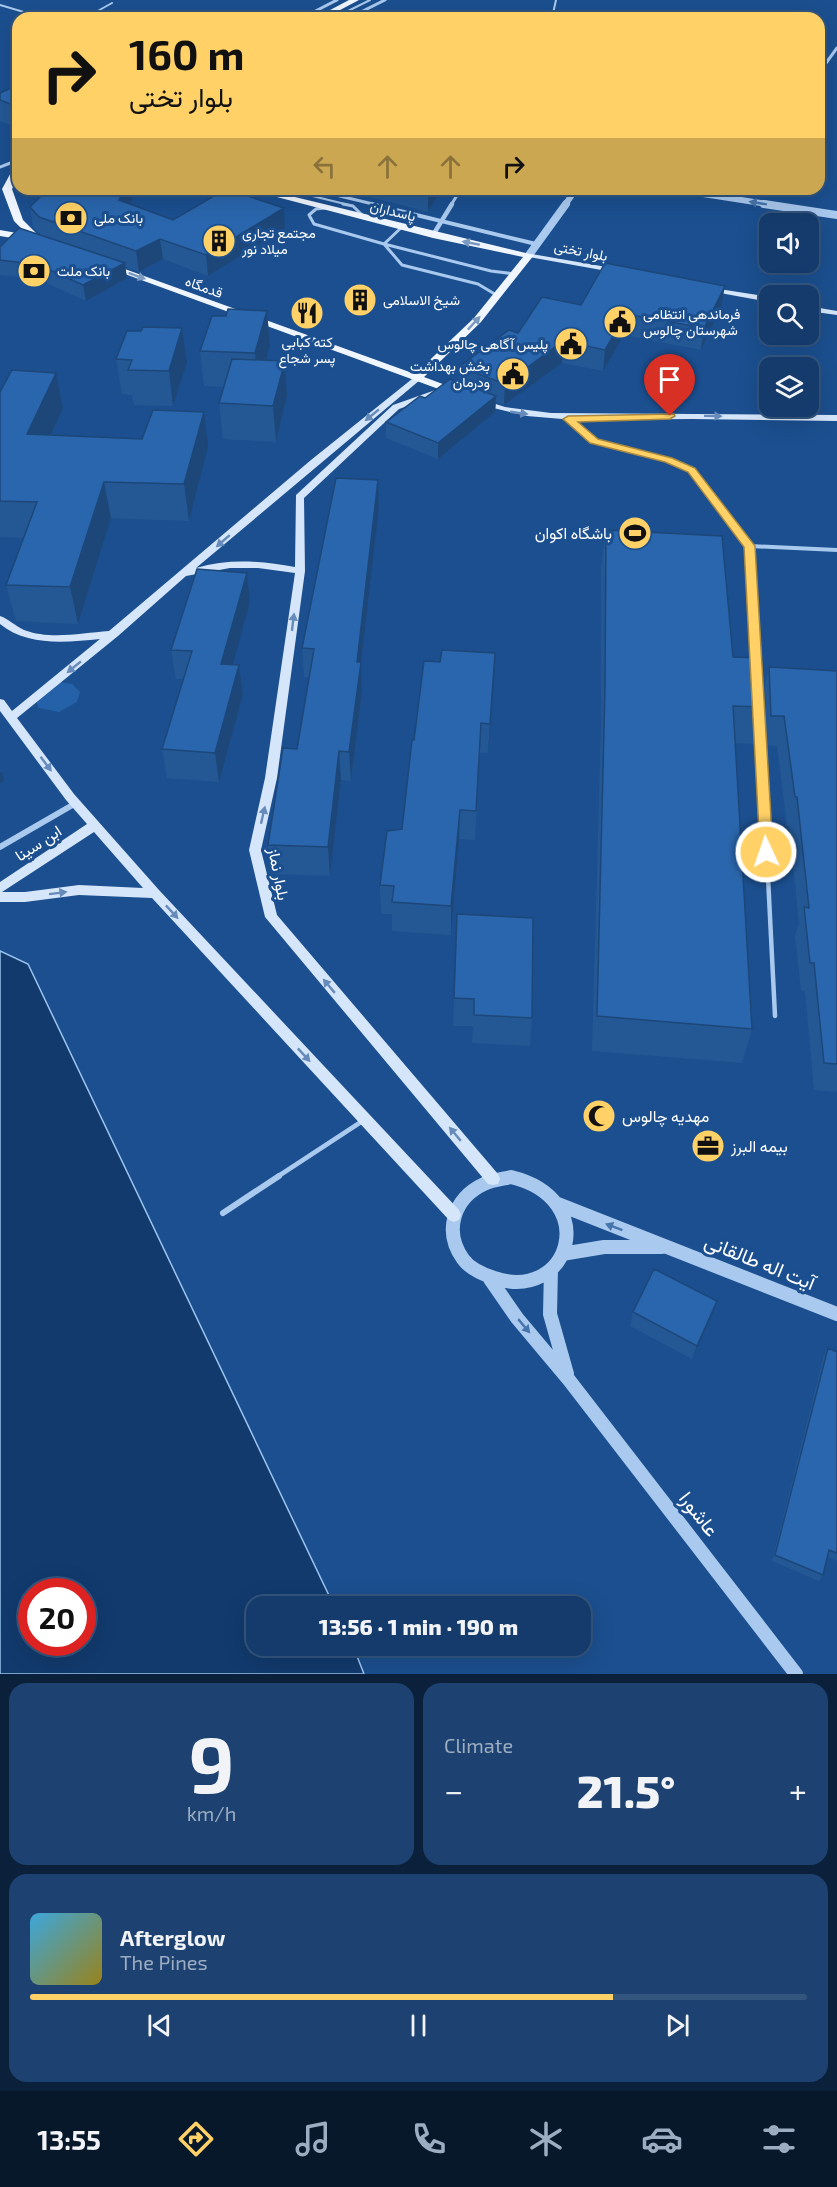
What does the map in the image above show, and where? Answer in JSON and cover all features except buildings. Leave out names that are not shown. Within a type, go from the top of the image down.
[{"type":"main road","points":[[331,12],[355,0]]},
{"type":"main road","points":[[12,179],[7,189],[19,221],[40,241]]},
{"type":"main road","name":"پاسداران","points":[[274,195],[402,228],[529,255]]},
{"type":"main road","points":[[0,233],[19,240],[40,241],[51,245]]},
{"type":"main road","points":[[10,717],[114,634],[320,457],[437,362],[499,296],[529,255]]},
{"type":"main road","name":"بلوار تختی","points":[[529,255],[631,274]]},
{"type":"main road","name":"قدمگاه","points":[[95,261],[449,390]]},
{"type":"main road","points":[[700,287],[759,298]]},
{"type":"main road","points":[[819,310],[837,313]]},
{"type":"main road","name":"بلوار نماز","points":[[449,390],[396,407],[299,497],[300,571],[271,778],[255,850],[271,917],[493,1179]]},
{"type":"main road","points":[[475,400],[506,411],[568,419],[670,416],[837,418]]},
{"type":"main road","points":[[179,578],[208,568],[240,564],[300,571]]},
{"type":"main road","points":[[0,619],[9,629],[47,638],[114,634]]},
{"type":"main road","points":[[0,703],[76,802],[155,893],[454,1215]]},
{"type":"main road","name":"ابن سینا","points":[[0,888],[95,825]]},
{"type":"main road","points":[[0,897],[25,897],[79,890],[155,893]]},
{"type":"street","points":[[314,12],[337,0]]},
{"type":"street","points":[[361,12],[385,0]]},
{"type":"street","points":[[825,64],[837,48]]},
{"type":"street","points":[[335,195],[536,244]]},
{"type":"street","points":[[433,235],[457,195]]},
{"type":"street","points":[[529,255],[572,195]]},
{"type":"street","points":[[709,195],[837,215]]},
{"type":"street","points":[[0,847],[76,802]]},
{"type":"street","points":[[512,1177],[530,1181],[546,1191],[558,1204],[567,1229],[567,1238],[562,1254],[551,1269],[536,1279],[517,1283],[480,1275],[465,1262],[456,1246],[452,1229],[454,1215],[468,1192],[493,1179],[512,1177]]},
{"type":"street","name":"آیت اله طالقانی","points":[[558,1204],[837,1314]]},
{"type":"street","points":[[562,1254],[604,1247],[669,1247]]},
{"type":"street","points":[[551,1269],[550,1314],[569,1380]]},
{"type":"street","name":"عاشورا","points":[[490,1279],[517,1318],[569,1380],[796,1674]]},
{"type":"lane","points":[[346,12],[370,0]]},
{"type":"lane","points":[[96,12],[112,3]]},
{"type":"lane","points":[[0,5],[24,12]]},
{"type":"lane","points":[[308,195],[353,206],[365,218]]},
{"type":"lane","points":[[324,208],[316,209],[309,215],[314,224],[491,271],[515,274]]},
{"type":"lane","points":[[384,244],[402,228]]},
{"type":"lane","points":[[384,244],[402,265],[478,284],[499,296]]},
{"type":"lane","points":[[568,419],[594,441],[669,460],[692,470],[750,546],[757,676]]},
{"type":"lane","points":[[750,546],[837,550]]},
{"type":"lane","points":[[759,723],[775,1016]]},
{"type":"lane","points":[[223,1213],[364,1120]]},
{"type":"shaded area","points":[[59,682],[72,684],[80,692],[77,702],[59,712],[39,708],[35,699]]},
{"type":"shaded area","points":[[0,951],[28,964],[329,1596],[246,1596],[246,1656],[357,1656],[364,1674],[0,1674]]},
{"type":"place","name":"بانک ملی","points":[[71,218]]},
{"type":"place","name":"مجتمع تجاری میلاد نور","points":[[219,241]]},
{"type":"place","name":"بانک ملت","points":[[34,271]]},
{"type":"place","name":"شیخ الاسلامی","points":[[360,300]]},
{"type":"place","name":"کته کبابی پسر شجاع","points":[[307,313]]},
{"type":"place","name":"فرماندهی انتظامی شهرستان چالوس","points":[[620,322]]},
{"type":"place","name":"پلیس آگاهی چالوس","points":[[571,344]]},
{"type":"place","name":"بخش بهداشت ودرمان","points":[[513,374]]},
{"type":"place","name":"باشگاه اکوان","points":[[635,533]]},
{"type":"place","name":"مهدیه چالوس","points":[[599,1116]]},
{"type":"place","name":"بیمه البرز","points":[[708,1146]]},
{"type":"route","points":[[670,416],[568,419],[594,441],[669,460],[692,470],[750,546],[766,852]]}]
